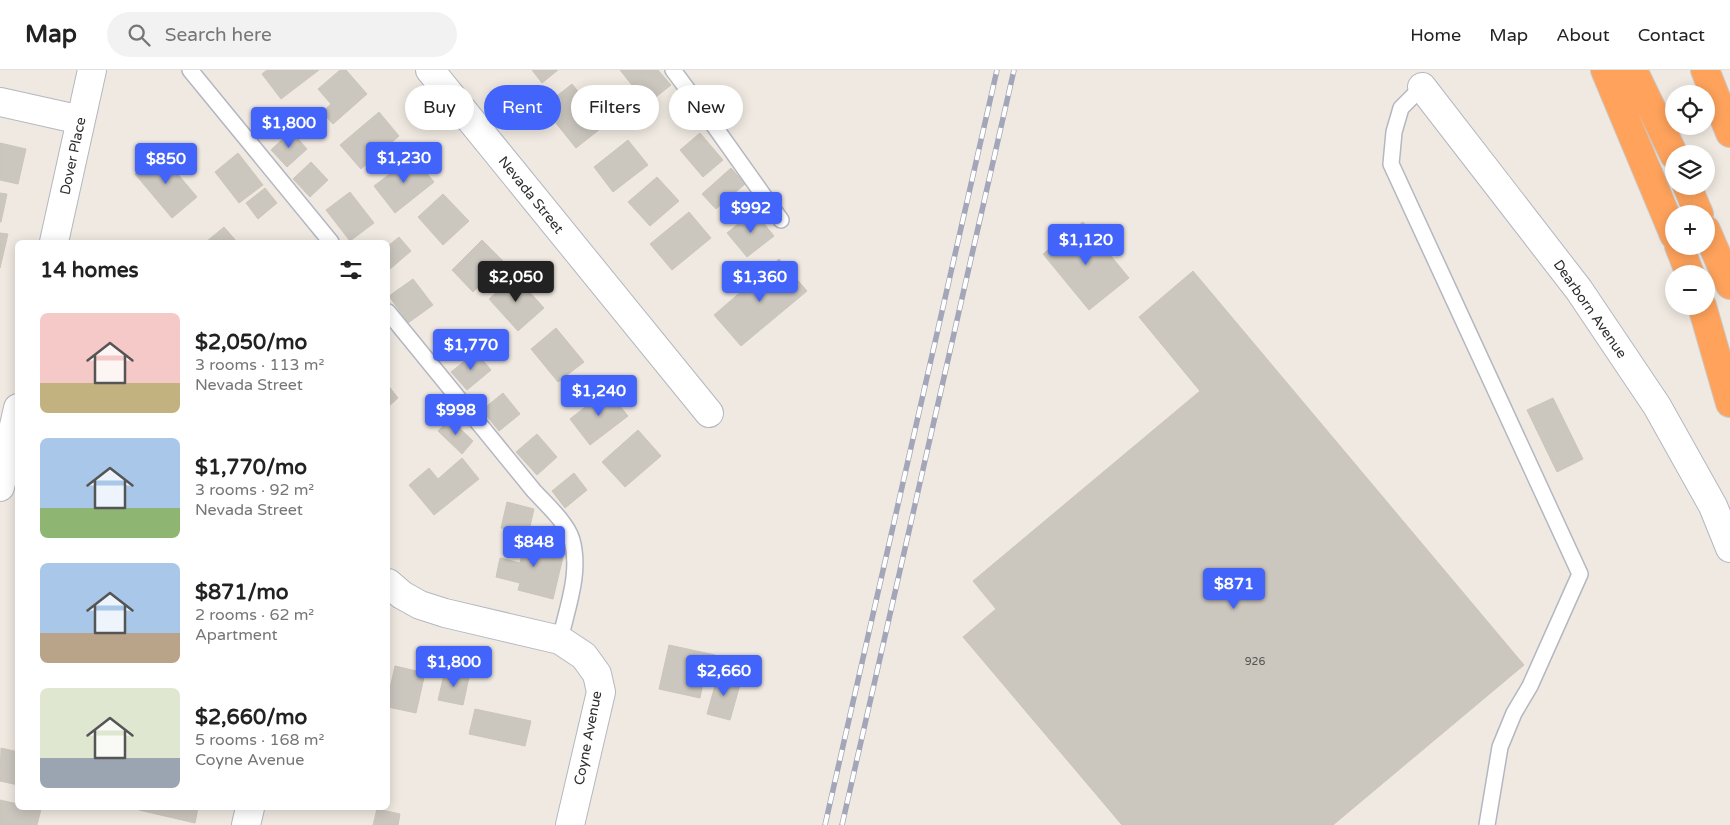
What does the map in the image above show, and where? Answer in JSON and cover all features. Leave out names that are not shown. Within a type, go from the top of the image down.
[{"type":"highway","points":[[1605,70],[1665,213]]},
{"type":"highway","points":[[1633,70],[1669,145]]},
{"type":"highway","points":[[1705,70],[1730,133]]},
{"type":"highway","points":[[1715,251],[1730,285]]},
{"type":"highway","points":[[1705,315],[1730,403]]},
{"type":"street","name":"Dover Place","points":[[59,240],[92,70]]},
{"type":"street","name":"Nevada Street","points":[[430,70],[709,413]]},
{"type":"street","name":"Dearborn Avenue","points":[[1422,87],[1579,290],[1651,397],[1714,506],[1730,548]]},
{"type":"street","points":[[0,102],[81,120]]},
{"type":"street","points":[[0,487],[15,421]]},
{"type":"street","points":[[390,585],[420,605],[445,614],[560,640]]},
{"type":"street","name":"Coyne Avenue","points":[[560,640],[584,656],[597,674],[600,692],[570,825]]},
{"type":"street","points":[[246,825],[250,810]]},
{"type":"lane","points":[[190,70],[329,240]]},
{"type":"lane","points":[[673,70],[780,220]]},
{"type":"lane","points":[[1422,87],[1401,108],[1394,132],[1391,164],[1580,574],[1530,686],[1514,713],[1500,747],[1487,825]]},
{"type":"lane","points":[[390,314],[559,519],[572,539],[576,569],[560,640]]},
{"type":"building","points":[[267,70],[319,70],[281,99],[262,74]]},
{"type":"building","points":[[340,70],[346,70],[367,94],[333,124],[322,112],[331,104],[318,89]]},
{"type":"building","points":[[532,70],[558,70],[542,83]]},
{"type":"building","points":[[620,70],[658,70],[671,85],[659,94],[659,85],[632,85]]},
{"type":"building","points":[[572,84],[573,85],[571,85],[571,130],[599,130],[576,148],[561,129],[561,93]]},
{"type":"building","points":[[379,112],[399,136],[361,169],[340,145]]},
{"type":"building","points":[[291,131],[307,149],[287,167],[271,150]]},
{"type":"building","points":[[700,133],[723,160],[703,177],[680,150]]},
{"type":"building","points":[[628,140],[648,165],[613,192],[594,167]]},
{"type":"building","points":[[0,143],[26,149],[18,184],[0,180]]},
{"type":"building","points":[[160,153],[197,197],[172,218],[135,174]]},
{"type":"building","points":[[238,153],[263,185],[239,203],[215,172]]},
{"type":"building","points":[[413,156],[434,182],[395,213],[374,186]]},
{"type":"building","points":[[311,162],[328,180],[310,197],[293,179]]},
{"type":"building","points":[[731,168],[745,184],[716,209],[702,194]]},
{"type":"building","points":[[657,177],[679,201],[650,226],[628,202]]},
{"type":"building","points":[[265,188],[277,203],[258,219],[246,203]]},
{"type":"building","points":[[350,192],[374,223],[349,240],[326,210]]},
{"type":"building","points":[[0,193],[7,194],[1,222],[0,222]]},
{"type":"building","points":[[443,194],[469,221],[443,245],[418,217]]},
{"type":"building","points":[[754,211],[774,236],[747,257],[727,233]]},
{"type":"building","points":[[689,212],[711,238],[672,270],[650,244]]},
{"type":"building","points":[[1083,222],[1129,278],[1089,310],[1043,254]]},
{"type":"building","points":[[224,227],[235,240],[208,240]]},
{"type":"building","points":[[0,233],[8,234],[0,268]]},
{"type":"building","points":[[399,237],[411,251],[390,269],[390,244]]},
{"type":"building","points":[[482,240],[504,262],[473,292],[452,270]]},
{"type":"building","points":[[779,259],[807,291],[741,346],[714,315]]},
{"type":"building","points":[[1193,271],[1524,665],[1333,825],[1122,825],[963,637],[996,609],[973,581],[1200,391],[1139,317]]},
{"type":"building","points":[[515,276],[544,308],[518,331],[489,299]]},
{"type":"building","points":[[413,279],[433,305],[408,323],[390,295]]},
{"type":"building","points":[[556,328],[584,362],[558,382],[531,349]]},
{"type":"building","points":[[476,352],[491,370],[467,390],[451,372]]},
{"type":"building","points":[[390,388],[398,398],[390,405]]},
{"type":"building","points":[[607,390],[628,416],[590,445],[570,419]]},
{"type":"building","points":[[503,393],[520,414],[499,431],[482,410]]},
{"type":"building","points":[[1553,398],[1583,459],[1557,472],[1527,410]]},
{"type":"building","points":[[450,419],[473,441],[462,454],[438,431]]},
{"type":"building","points":[[638,430],[661,456],[625,487],[602,462]]},
{"type":"building","points":[[537,434],[557,457],[537,475],[516,452]]},
{"type":"building","points":[[462,458],[479,479],[434,515],[409,485],[429,468],[438,479]]},
{"type":"building","points":[[574,473],[587,490],[565,508],[552,491]]},
{"type":"building","points":[[507,502],[534,509],[528,535],[501,528]]},
{"type":"building","points":[[527,535],[553,542],[550,555],[563,557],[553,599],[518,590],[520,583],[496,577],[500,558],[520,563]]},
{"type":"building","points":[[669,645],[715,655],[708,684],[703,683],[700,698],[659,689]]},
{"type":"building","points":[[395,666],[425,673],[416,713],[390,707],[390,688]]},
{"type":"building","points":[[445,671],[469,677],[463,705],[438,700]]},
{"type":"building","points":[[718,675],[741,681],[730,720],[707,714]]},
{"type":"building","points":[[475,709],[531,721],[525,746],[469,734]]},
{"type":"building","points":[[1,748],[15,751],[15,784],[0,781]]},
{"type":"building","points":[[0,800],[15,803],[15,810],[41,810],[37,825],[0,825]]},
{"type":"building","points":[[139,810],[198,810],[195,823]]},
{"type":"building","points":[[377,810],[400,814],[398,825],[373,825]]},
{"type":"railway","points":[[825,825],[997,70]]},
{"type":"railway","points":[[842,825],[1014,70]]}]
